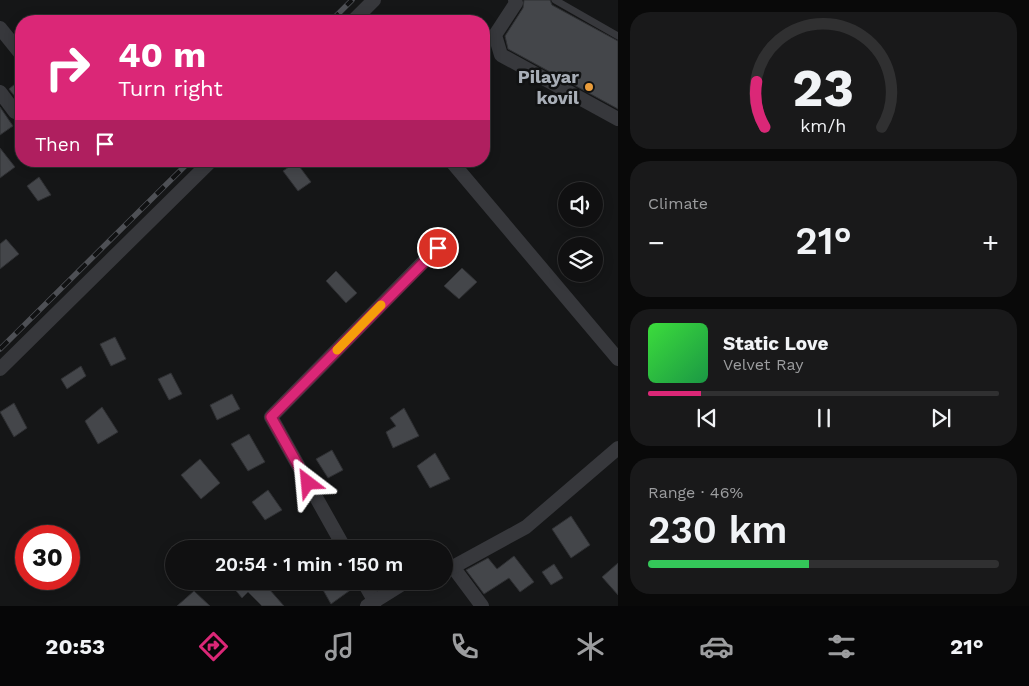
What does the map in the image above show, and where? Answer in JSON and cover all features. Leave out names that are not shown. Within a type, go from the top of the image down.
[{"type":"street","points":[[359,15],[374,0]]},
{"type":"street","points":[[516,1],[495,35],[501,55],[618,119]]},
{"type":"street","points":[[0,28],[15,47]]},
{"type":"street","points":[[0,92],[15,111]]},
{"type":"street","points":[[0,369],[205,167]]},
{"type":"street","points":[[456,167],[618,358]]},
{"type":"street","points":[[340,540],[271,417],[438,248]]},
{"type":"street","points":[[453,565],[526,527],[618,448]]},
{"type":"street","points":[[453,574],[482,606]]},
{"type":"street","points":[[366,590],[371,604],[393,590]]},
{"type":"lane","points":[[555,0],[618,36]]},
{"type":"building","name":"Pilayar kovil","points":[[524,0],[550,0],[552,5],[618,41],[618,109],[508,49],[505,36],[523,8]]},
{"type":"building","points":[[15,84],[15,96],[9,89]]},
{"type":"building","points":[[0,107],[13,126],[0,135]]},
{"type":"building","points":[[0,148],[15,167],[0,178]]},
{"type":"building","points":[[289,167],[300,167],[311,182],[298,191],[283,171]]},
{"type":"building","points":[[39,177],[51,195],[38,201],[27,186]]},
{"type":"building","points":[[6,239],[19,254],[0,269],[0,244]]},
{"type":"building","points":[[462,268],[477,282],[459,299],[444,286]]},
{"type":"building","points":[[336,271],[357,293],[346,303],[326,281]]},
{"type":"building","points":[[115,337],[126,359],[111,366],[100,344]]},
{"type":"building","points":[[81,366],[86,376],[67,389],[61,379]]},
{"type":"building","points":[[171,373],[182,394],[169,400],[158,379]]},
{"type":"building","points":[[232,394],[240,409],[217,420],[210,405]]},
{"type":"building","points":[[14,403],[27,428],[14,437],[0,412]]},
{"type":"building","points":[[102,407],[118,432],[98,444],[85,421]]},
{"type":"building","points":[[404,408],[419,436],[393,448],[386,432],[396,426],[390,418]]},
{"type":"building","points":[[249,434],[265,462],[248,471],[231,444]]},
{"type":"building","points":[[332,450],[343,470],[328,478],[316,459]]},
{"type":"building","points":[[435,453],[450,479],[430,488],[417,466]]},
{"type":"building","points":[[200,459],[220,483],[201,499],[181,475]]},
{"type":"building","points":[[268,490],[282,510],[265,520],[252,502]]},
{"type":"building","points":[[571,516],[590,545],[571,558],[552,529]]},
{"type":"building","points":[[514,556],[534,582],[520,592],[509,578],[484,594],[466,570],[488,558],[497,569]]},
{"type":"building","points":[[618,563],[618,595],[602,577]]},
{"type":"building","points":[[554,564],[563,578],[551,585],[542,572]]},
{"type":"building","points":[[235,590],[270,590],[284,606],[262,606],[248,592],[242,598]]},
{"type":"building","points":[[323,590],[350,590],[331,604]]},
{"type":"building","points":[[194,591],[210,606],[177,606]]},
{"type":"railway","points":[[337,15],[352,0]]},
{"type":"railway","points":[[0,349],[184,167]]},
{"type":"slow traffic","points":[[337,350],[381,305]]},
{"type":"place","name":"Pilayar kovil","points":[[589,87]]},
{"type":"route","points":[[308,483],[271,417],[438,248]]}]
